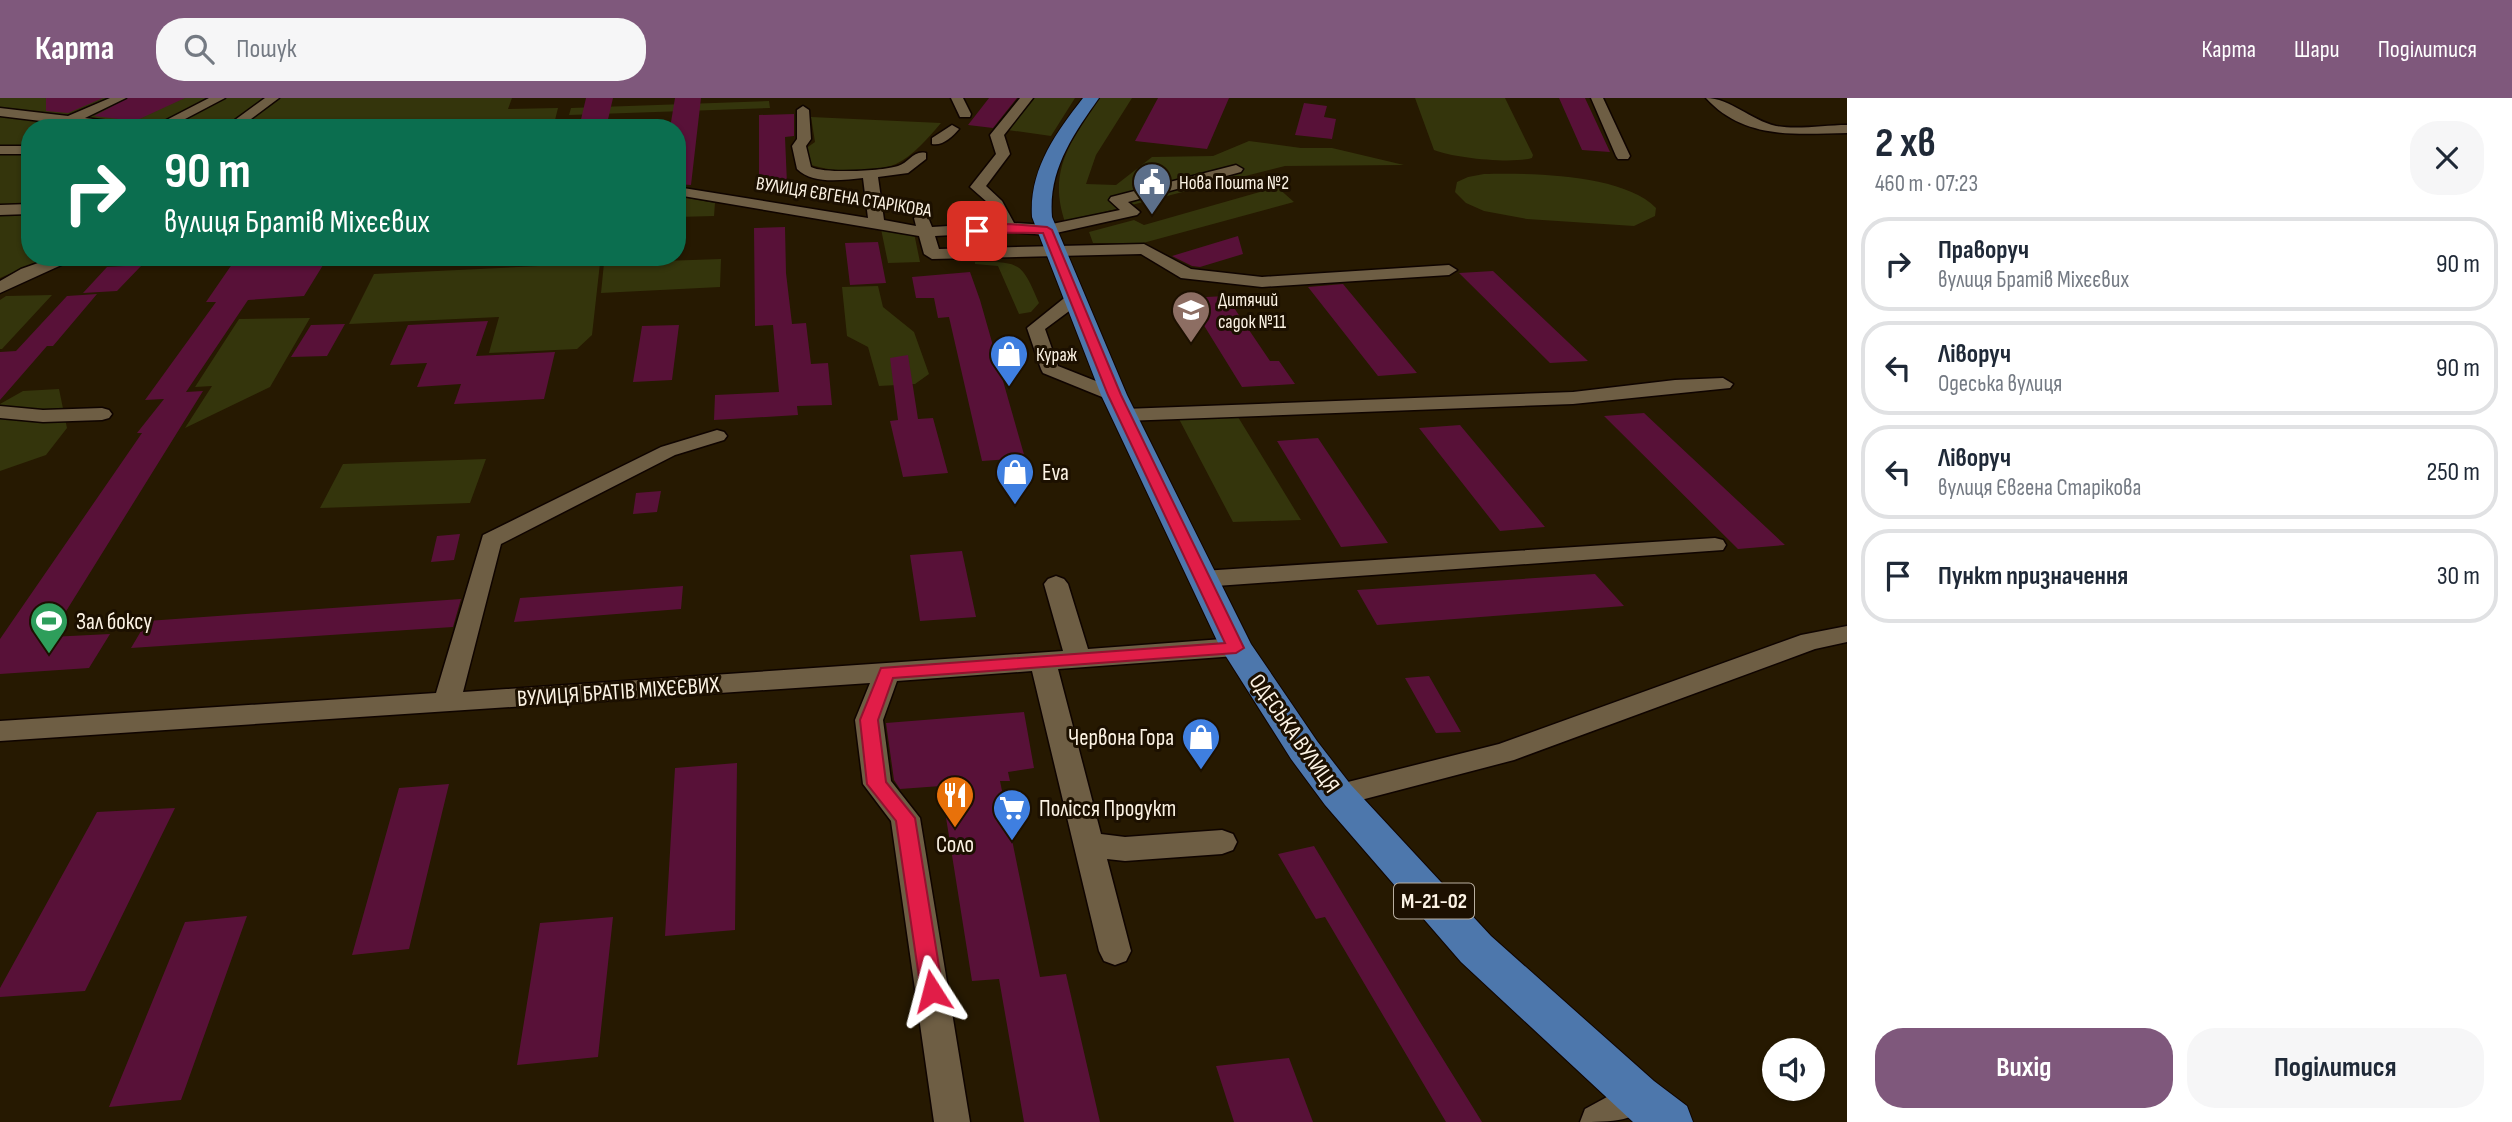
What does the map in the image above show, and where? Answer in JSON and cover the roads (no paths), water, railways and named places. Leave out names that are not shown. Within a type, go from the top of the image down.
[{"type":"main road","name":"ОДЕСЬКА ВУЛИЦЯ","points":[[1091,98],[1061,142],[1044,177],[1040,201],[1050,240],[1119,405],[1236,648],[1304,750],[1338,794],[1476,948],[1638,1097],[1670,1122]]},
{"type":"street","points":[[72,119],[120,98]]},
{"type":"street","points":[[176,119],[219,98]]},
{"type":"street","points":[[243,119],[274,98]]},
{"type":"street","points":[[957,98],[965,114]]},
{"type":"street","points":[[1008,228],[998,206],[985,191],[977,187],[1003,154],[997,135],[1027,98]]},
{"type":"street","points":[[1597,98],[1623,156]]},
{"type":"street","points":[[1712,98],[1737,116],[1775,130],[1847,129]]},
{"type":"street","points":[[7,105],[66,119]]},
{"type":"street","points":[[803,110],[804,139],[799,146],[804,169],[810,173],[903,170],[921,156]]},
{"type":"street","points":[[937,141],[952,129]]},
{"type":"street","points":[[0,150],[21,150]]},
{"type":"street","points":[[938,216],[921,216],[932,254],[1050,240],[1132,212],[1116,200],[1236,169]]},
{"type":"street","points":[[870,173],[877,223]]},
{"type":"street","name":"ВУЛИЦЯ ЄВГЕНА СТАРІКОВА","points":[[686,192],[926,232],[1008,228],[1050,240]]},
{"type":"street","points":[[0,210],[21,209]]},
{"type":"street","points":[[1050,240],[1144,249],[1187,274],[1262,282],[1448,270]]},
{"type":"street","points":[[0,288],[46,266]]},
{"type":"street","points":[[1074,299],[1036,328],[1050,369],[1119,405],[1573,398],[1675,386],[1723,384]]},
{"type":"street","points":[[0,412],[43,416],[102,414]]},
{"type":"street","points":[[447,702],[491,540],[668,451],[717,436]]},
{"type":"street","points":[[1202,579],[1715,545]]},
{"type":"street","points":[[1056,584],[1078,659]]},
{"type":"street","points":[[1338,794],[1504,753],[1810,641],[1847,634]]},
{"type":"street","name":"ВУЛИЦЯ БРАТІВ МІХЄЄВИХ","points":[[0,731],[1236,648]]},
{"type":"street","points":[[1043,662],[1115,951]]},
{"type":"street","points":[[887,673],[869,720],[877,784],[905,818],[952,1122]]},
{"type":"street","points":[[1088,845],[1125,849],[1222,842]]},
{"type":"street","points":[[1598,1122],[1638,1097]]},
{"type":"place","name":"Нова Пошта №2","points":[[1152,216]]},
{"type":"place","name":"Дитячий садок №11","points":[[1191,344]]},
{"type":"place","name":"Кураж","points":[[1009,388]]},
{"type":"place","name":"Eva","points":[[1015,506]]},
{"type":"place","name":"Зал боксу","points":[[49,655]]},
{"type":"place","name":"Червона Гора","points":[[1201,771]]},
{"type":"place","name":"Соло","points":[[955,829]]},
{"type":"place","name":"Полісся Продукт","points":[[1012,842]]}]
